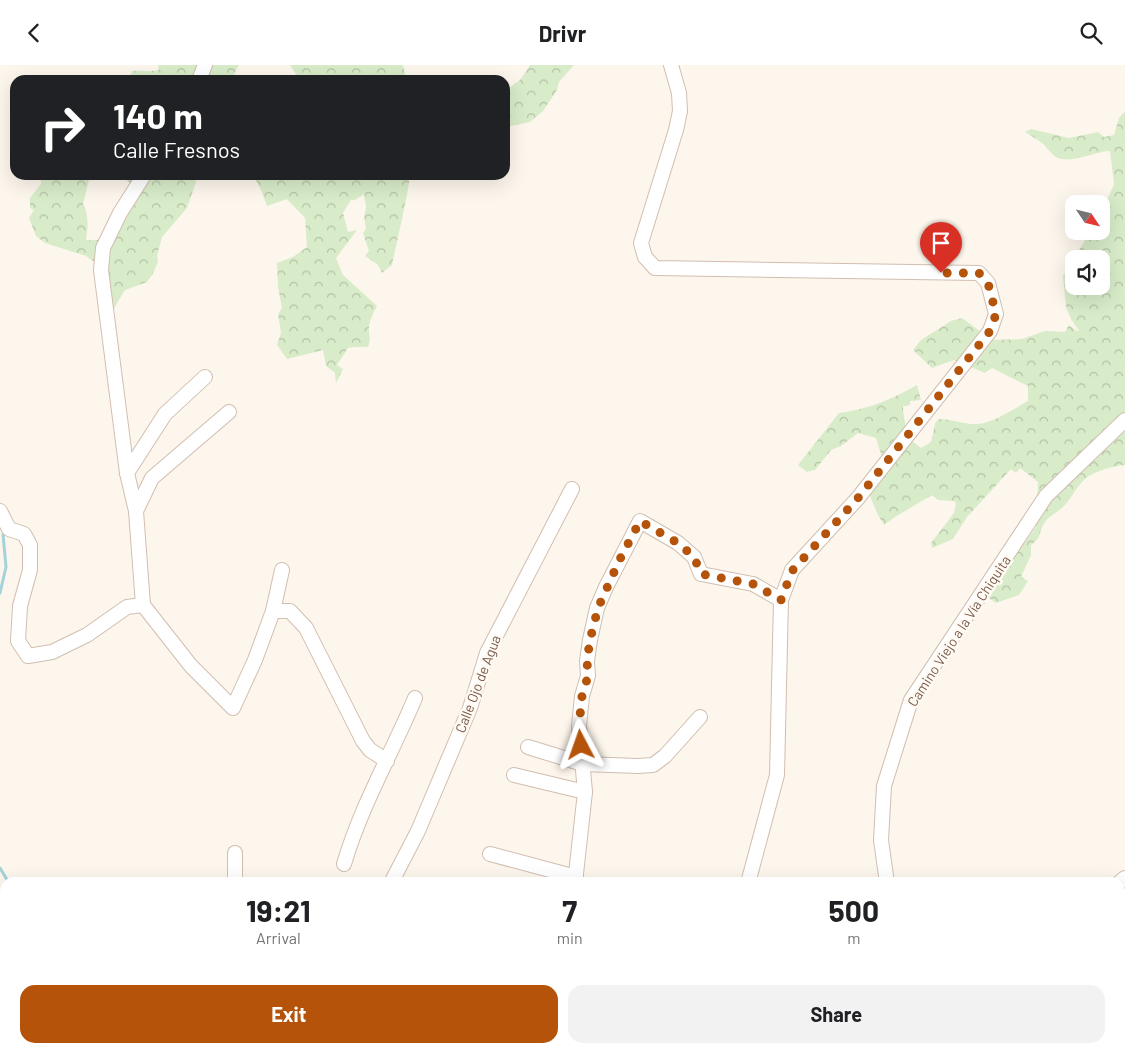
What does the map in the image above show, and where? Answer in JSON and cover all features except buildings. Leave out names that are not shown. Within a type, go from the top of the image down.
[{"type":"street","points":[[671,65],[680,93],[680,111],[641,243],[645,257],[655,269],[979,273],[988,283],[996,314],[990,331],[858,498],[792,571],[781,600],[777,775],[750,877]]},
{"type":"street","points":[[141,180],[120,213],[103,247],[101,270],[127,473],[136,511],[143,605],[191,666],[233,708],[255,660],[273,611],[282,570]]},
{"type":"street","points":[[127,473],[165,414],[205,377]]},
{"type":"street","points":[[136,511],[152,478],[228,412]]},
{"type":"street","name":"Camino Viejo a la Vía Chiquita","points":[[886,877],[881,840],[884,786],[911,700],[1046,496],[1125,420]]},
{"type":"street","name":"Calle Ojo de Agua","points":[[394,877],[422,822],[470,708],[487,653],[572,489]]},
{"type":"street","points":[[0,509],[9,529],[24,534],[30,545],[30,570],[20,606],[18,641],[28,656],[52,652],[87,635],[127,607],[143,605]]},
{"type":"street","points":[[575,877],[585,792],[579,726],[582,696],[588,676],[587,661],[592,632],[606,587],[640,521],[678,543],[694,557],[701,574],[753,584],[781,600]]},
{"type":"street","points":[[273,611],[290,611],[306,628],[363,741],[370,750],[387,761]]},
{"type":"street","points":[[344,864],[350,842],[415,698]]},
{"type":"street","points":[[528,747],[583,764],[653,765],[665,756],[700,717]]},
{"type":"street","points":[[514,775],[585,792]]},
{"type":"street","points":[[235,853],[235,877]]},
{"type":"street","points":[[490,855],[565,877]]},
{"type":"green space","points":[[158,65],[239,65],[234,75],[130,75],[132,71],[159,70]]},
{"type":"green space","points":[[290,65],[403,65],[405,75],[296,75]]},
{"type":"green space","points":[[530,65],[574,65],[559,82],[557,90],[543,111],[530,122],[510,126],[510,87],[520,80]]},
{"type":"green space","points":[[1125,111],[1125,465],[1096,472],[1082,482],[1063,507],[1047,520],[1039,537],[1031,545],[1031,555],[1021,577],[1028,581],[1019,595],[996,603],[989,598],[988,594],[1005,561],[1025,542],[1036,527],[1038,482],[1020,468],[1016,473],[1011,469],[967,517],[953,539],[932,548],[931,543],[954,513],[956,503],[938,500],[932,495],[884,525],[867,489],[883,461],[876,438],[858,433],[841,446],[831,450],[815,470],[807,472],[798,465],[839,413],[879,403],[917,385],[921,400],[910,401],[910,405],[903,406],[903,410],[906,428],[905,436],[921,448],[931,442],[938,419],[973,424],[983,423],[997,418],[1028,401],[1028,386],[992,368],[985,373],[954,360],[932,368],[913,350],[921,340],[951,321],[962,318],[992,340],[1022,339],[1045,331],[1065,332],[1069,325],[1079,331],[1066,307],[1063,276],[1065,273],[1065,295],[1110,295],[1110,250],[1079,250],[1085,240],[1110,240],[1109,195],[1114,184],[1110,151],[1076,159],[1062,159],[1054,156],[1042,143],[1025,132],[1031,129],[1069,138],[1098,132],[1104,137],[1114,135],[1119,118]]},
{"type":"green space","points":[[41,180],[89,180],[83,204],[88,221],[86,240],[97,240],[114,234],[129,213],[137,194],[130,183],[126,180],[196,180],[196,182],[187,208],[162,237],[157,256],[158,262],[152,275],[147,282],[125,290],[111,313],[103,268],[86,256],[45,243],[36,236],[29,218],[34,210],[30,208],[30,198],[41,184]]},
{"type":"green space","points":[[256,180],[409,180],[392,265],[382,273],[378,265],[365,256],[369,251],[363,233],[366,229],[364,194],[355,200],[351,200],[343,213],[348,232],[357,230],[336,258],[343,275],[377,306],[370,323],[368,347],[348,348],[337,365],[343,369],[336,383],[335,373],[326,366],[323,350],[287,359],[277,345],[281,333],[278,314],[282,308],[278,287],[277,263],[293,257],[307,247],[305,218],[287,199],[267,206]]},
{"type":"waterway","points":[[0,593],[6,567],[3,534]]},
{"type":"waterway","points":[[0,868],[5,877]]},
{"type":"route","points":[[581,745],[579,726],[582,696],[588,676],[587,661],[590,640],[598,608],[606,587],[640,521],[678,543],[694,557],[701,574],[753,584],[781,600],[792,571],[858,498],[990,331],[996,314],[988,283],[979,273],[941,273]]}]
